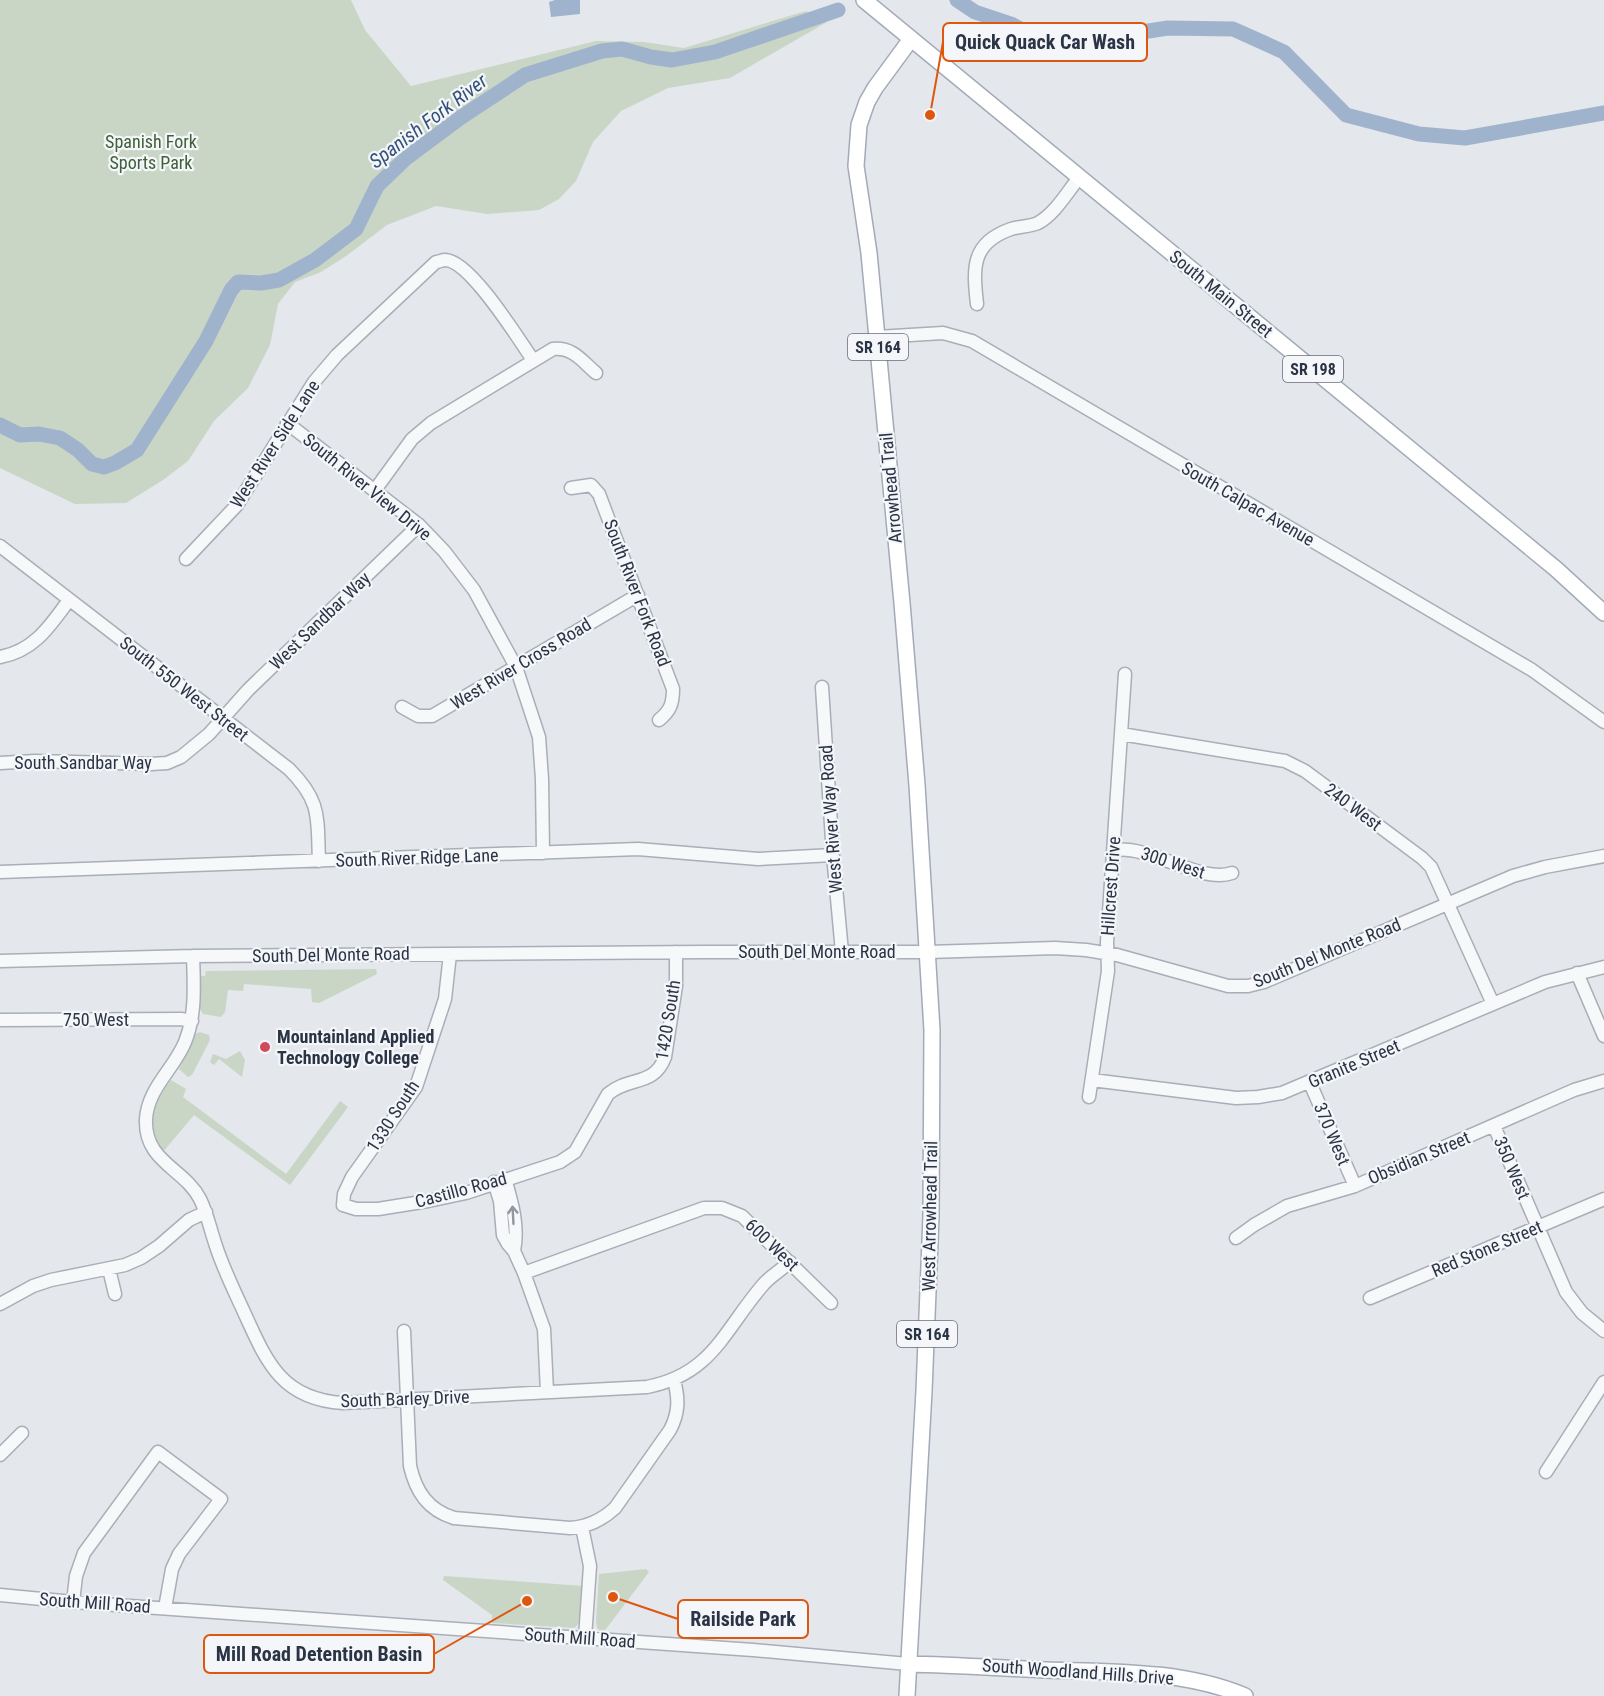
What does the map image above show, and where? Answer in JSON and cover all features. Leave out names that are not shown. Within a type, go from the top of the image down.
[{"type":"main road","name":"South Main Street","points":[[864,0],[1530,548],[1604,613]]},
{"type":"main road","name":"Arrowhead Trail","points":[[912,39],[867,102],[859,125],[856,166],[869,253],[877,337],[917,785],[927,952]]},
{"type":"main road","name":"West Arrowhead Trail","points":[[906,1696],[924,1391],[931,1216],[933,1080],[927,952]]},
{"type":"main road","name":"South Woodland Hills Drive","points":[[908,1664],[972,1665],[1163,1676],[1224,1687],[1245,1696]]},
{"type":"street","points":[[977,304],[975,263],[991,238],[1015,228],[1036,224],[1044,219],[1079,178]]},
{"type":"street","name":"West River Side Lane","points":[[186,560],[237,505],[314,382],[337,355],[436,262],[446,260],[457,264],[501,311],[533,360]]},
{"type":"street","name":"South Calpac Avenue","points":[[877,337],[933,332],[952,334],[972,341],[1532,670],[1604,722]]},
{"type":"street","points":[[375,490],[412,439],[431,423],[553,349],[563,348],[573,353],[596,373]]},
{"type":"street","name":"South River View Drive","points":[[287,423],[419,525],[444,551],[474,590],[516,667],[538,737],[542,779],[543,853]]},
{"type":"street","name":"South River Fork Road","points":[[571,488],[591,485],[599,494],[638,595],[673,689],[673,702],[668,713],[659,720]]},
{"type":"street","name":"West Sandbar Way","points":[[222,718],[248,690],[419,525]]},
{"type":"street","name":"South 550 West Street","points":[[0,546],[289,769],[303,784],[316,807],[318,861]]},
{"type":"street","name":"West River Cross Road","points":[[402,707],[418,716],[432,716],[638,595]]},
{"type":"street","points":[[0,657],[18,653],[31,646],[69,600]]},
{"type":"street","name":"Hillcrest Drive","points":[[1089,1097],[1108,971],[1107,942],[1125,674]]},
{"type":"street","name":"West River Way Road","points":[[822,687],[842,952]]},
{"type":"street","name":"South Sandbar Way","points":[[0,762],[151,764],[167,762],[181,757],[195,746],[222,718]]},
{"type":"street","name":"240 West","points":[[1121,734],[1285,761],[1300,767],[1426,863],[1435,873],[1493,1004]]},
{"type":"street","name":"South River Ridge Lane","points":[[0,872],[638,849],[758,860],[833,855]]},
{"type":"street","name":"300 West","points":[[1114,850],[1134,850],[1214,876],[1232,873]]},
{"type":"street","name":"South Del Monte Road","points":[[0,961],[193,956],[927,952],[1055,948],[1108,953],[1219,984],[1248,986],[1264,982],[1530,870],[1604,856]]},
{"type":"street","name":"1420 South","points":[[575,1152],[608,1094],[616,1086],[646,1079],[661,1068],[665,1057],[673,1003],[676,952]]},
{"type":"street","name":"1330 South","points":[[344,1205],[344,1194],[352,1177],[416,1087],[445,999],[450,954]]},
{"type":"street","points":[[192,1021],[193,956]]},
{"type":"street","name":"Granite Street","points":[[1092,1080],[1222,1097],[1247,1098],[1282,1093],[1545,982],[1604,967]]},
{"type":"street","points":[[1577,973],[1604,1036]]},
{"type":"street","name":"750 West","points":[[0,1020],[182,1019],[192,1021]]},
{"type":"street","name":"South Barley Drive","points":[[192,1021],[181,1050],[153,1093],[146,1120],[148,1133],[159,1157],[193,1187],[206,1212],[222,1262],[264,1356],[274,1371],[287,1383],[317,1400],[332,1402],[407,1400],[647,1387],[674,1380],[710,1355],[763,1284],[790,1262]]},
{"type":"street","name":"Obsidian Street","points":[[1236,1238],[1287,1206],[1355,1186],[1574,1090],[1604,1081]]},
{"type":"street","name":"370 West","points":[[1310,1083],[1355,1186]]},
{"type":"street","name":"350 West","points":[[1494,1126],[1570,1299],[1582,1313],[1604,1331]]},
{"type":"street","name":"Castillo Road","points":[[344,1205],[356,1209],[378,1209],[428,1202],[466,1193],[560,1162],[575,1152]]},
{"type":"street","points":[[499,1181],[503,1235],[514,1251],[524,1273],[544,1329],[547,1392]]},
{"type":"street","name":"Red Stone Street","points":[[1370,1298],[1604,1199]]},
{"type":"street","name":"600 West","points":[[524,1273],[668,1219],[704,1208],[722,1208],[742,1216],[831,1303]]},
{"type":"street","points":[[0,1304],[33,1286],[51,1280],[110,1269],[141,1258],[189,1220],[206,1212]]},
{"type":"street","points":[[110,1269],[115,1294]]},
{"type":"street","points":[[404,1330],[412,1478],[418,1492],[429,1505],[441,1514],[454,1518],[582,1527],[596,1522],[615,1508],[670,1430],[676,1418],[678,1405],[674,1380]]},
{"type":"street","points":[[1546,1472],[1604,1382]]},
{"type":"street","points":[[0,1455],[22,1433]]},
{"type":"street","points":[[73,1602],[76,1576],[84,1553],[158,1452],[221,1499],[179,1554],[172,1569],[165,1608]]},
{"type":"street","points":[[582,1527],[590,1566],[585,1638]]},
{"type":"street","name":"South Mill Road","points":[[0,1595],[753,1650],[908,1664]]},
{"type":"green space","name":"Spanish Fork Sports Park","points":[[0,0],[351,0],[365,30],[411,86],[596,41],[644,42],[684,48],[806,11],[827,22],[730,78],[668,88],[621,111],[593,142],[576,181],[559,199],[539,210],[487,214],[436,206],[387,225],[321,272],[295,282],[278,304],[270,345],[248,388],[214,421],[188,461],[126,503],[75,504],[0,468]]},
{"type":"green space","points":[[376,969],[377,974],[319,1003],[312,1002],[311,989],[244,984],[243,991],[228,990],[225,1012],[221,1017],[203,1014],[200,1009],[200,976],[205,976],[206,971]]},
{"type":"green space","points":[[200,1032],[209,1035],[210,1040],[192,1075],[188,1077],[179,1069],[195,1034]]},
{"type":"green space","points":[[240,1051],[245,1060],[242,1077],[219,1059],[214,1065],[210,1062],[213,1054],[226,1059]]},
{"type":"green space","points":[[171,1080],[186,1089],[183,1097],[286,1174],[340,1101],[348,1107],[290,1185],[194,1115],[163,1152],[154,1133],[154,1115],[160,1097]]},
{"type":"green space","points":[[646,1569],[649,1572],[603,1633],[597,1628],[596,1621],[599,1574]]},
{"type":"green space","points":[[444,1576],[583,1586],[582,1615],[574,1628],[492,1623],[492,1615],[443,1580]]},
{"type":"water","points":[[580,0],[580,14],[551,17],[549,2]]},
{"type":"waterway","name":"Spanish Fork River","points":[[957,0],[975,12],[1011,24],[1036,37],[1063,44],[1168,28],[1233,29],[1284,52],[1346,115],[1419,134],[1465,138],[1604,113]]},
{"type":"waterway","name":"Spanish Fork River","points":[[0,425],[20,435],[39,434],[60,438],[78,450],[92,464],[104,467],[115,463],[137,450],[206,341],[231,290],[238,282],[261,283],[279,280],[315,260],[356,229],[377,186],[405,159],[460,118],[525,75],[602,51],[622,49],[672,60],[715,52],[838,10]]},
{"type":"place","name":"Quick Quack Car Wash","points":[[930,115]]},
{"type":"place","name":"Mountainland Applied Technology College","points":[[265,1047]]},
{"type":"place","name":"Railside Park","points":[[613,1597]]},
{"type":"place","name":"Mill Road Detention Basin","points":[[527,1601]]}]
